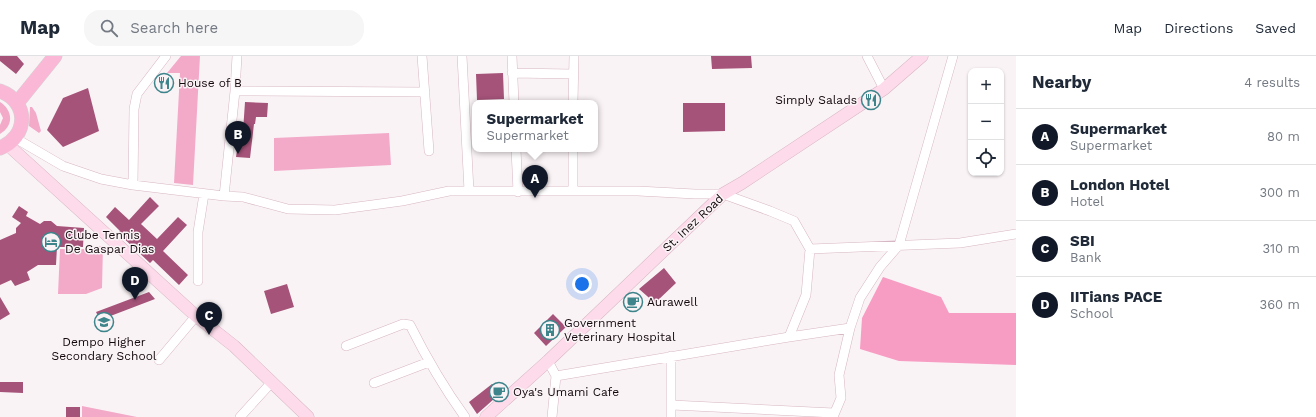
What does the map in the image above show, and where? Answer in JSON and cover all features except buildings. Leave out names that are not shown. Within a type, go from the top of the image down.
[{"type":"main road","points":[[9,97],[45,56]]},
{"type":"main road","points":[[9,97],[55,56]]},
{"type":"main road","name":"St. Inez Road","points":[[486,417],[548,361],[723,194],[742,183],[884,88],[922,56]]},
{"type":"main road","points":[[9,97],[22,118],[21,127],[8,143],[196,316],[234,346],[308,417]]},
{"type":"street","points":[[133,185],[134,109],[137,94],[166,56]]},
{"type":"street","points":[[224,196],[235,91],[237,56]]},
{"type":"street","points":[[422,56],[429,151]]},
{"type":"street","points":[[462,56],[469,191]]},
{"type":"street","points":[[512,56],[514,100]]},
{"type":"street","points":[[573,100],[574,56]]},
{"type":"street","points":[[867,56],[884,88]]},
{"type":"street","points":[[672,405],[833,415],[841,398],[839,375],[850,328],[860,298],[880,266],[899,245],[953,56]]},
{"type":"street","points":[[512,73],[573,74]]},
{"type":"street","points":[[235,91],[425,92]]},
{"type":"street","points":[[8,143],[63,166],[101,179],[133,185],[204,194],[243,197],[288,209],[335,210],[402,201],[449,191],[638,191],[723,194],[794,221],[810,250],[806,295],[789,337]]},
{"type":"street","points":[[516,152],[518,192]]},
{"type":"street","points":[[573,152],[573,191]]},
{"type":"street","points":[[198,282],[198,232],[204,194]]},
{"type":"street","points":[[810,250],[899,245],[960,244],[1016,234]]},
{"type":"street","points":[[159,360],[196,316]]},
{"type":"street","points":[[346,346],[403,324],[410,325],[429,362],[465,417]]},
{"type":"street","points":[[556,376],[671,356],[850,328]]},
{"type":"street","points":[[671,356],[671,417]]},
{"type":"street","points":[[548,361],[556,376],[552,417]]},
{"type":"street","points":[[374,383],[429,362]]},
{"type":"street","points":[[240,417],[271,383]]},
{"type":"shaded area","points":[[181,56],[200,56],[193,185],[174,183],[180,73],[167,73]]},
{"type":"shaded area","points":[[0,102],[7,109],[10,122],[5,131],[0,134],[0,125],[3,118],[0,112]]},
{"type":"shaded area","points":[[30,107],[32,107],[36,113],[41,131],[39,133],[29,126]]},
{"type":"shaded area","points":[[389,133],[391,165],[274,171],[274,138]]},
{"type":"shaded area","points":[[103,246],[102,288],[86,294],[58,294],[60,249],[85,249],[85,247]]},
{"type":"shaded area","points":[[883,277],[941,297],[949,313],[1016,313],[1016,365],[899,361],[860,349],[862,318]]},
{"type":"shaded area","points":[[82,406],[137,417],[82,417]]},
{"type":"place","name":"House of B","points":[[164,83]]},
{"type":"place","name":"Simply Salads","points":[[871,100]]},
{"type":"place","name":"London Hotel","points":[[238,154]]},
{"type":"place","name":"Supermarket","points":[[535,198]]},
{"type":"place","name":"Clube Tennis De Gaspar Dias","points":[[51,242]]},
{"type":"place","name":"IITians PACE","points":[[135,300]]},
{"type":"place","name":"Aurawell","points":[[633,302]]},
{"type":"place","name":"Dempo Higher Secondary School","points":[[104,322]]},
{"type":"place","name":"Government Veterinary Hospital","points":[[550,330]]},
{"type":"place","name":"SBI","points":[[209,335]]},
{"type":"place","name":"Oya's Umami Cafe","points":[[499,392]]}]
